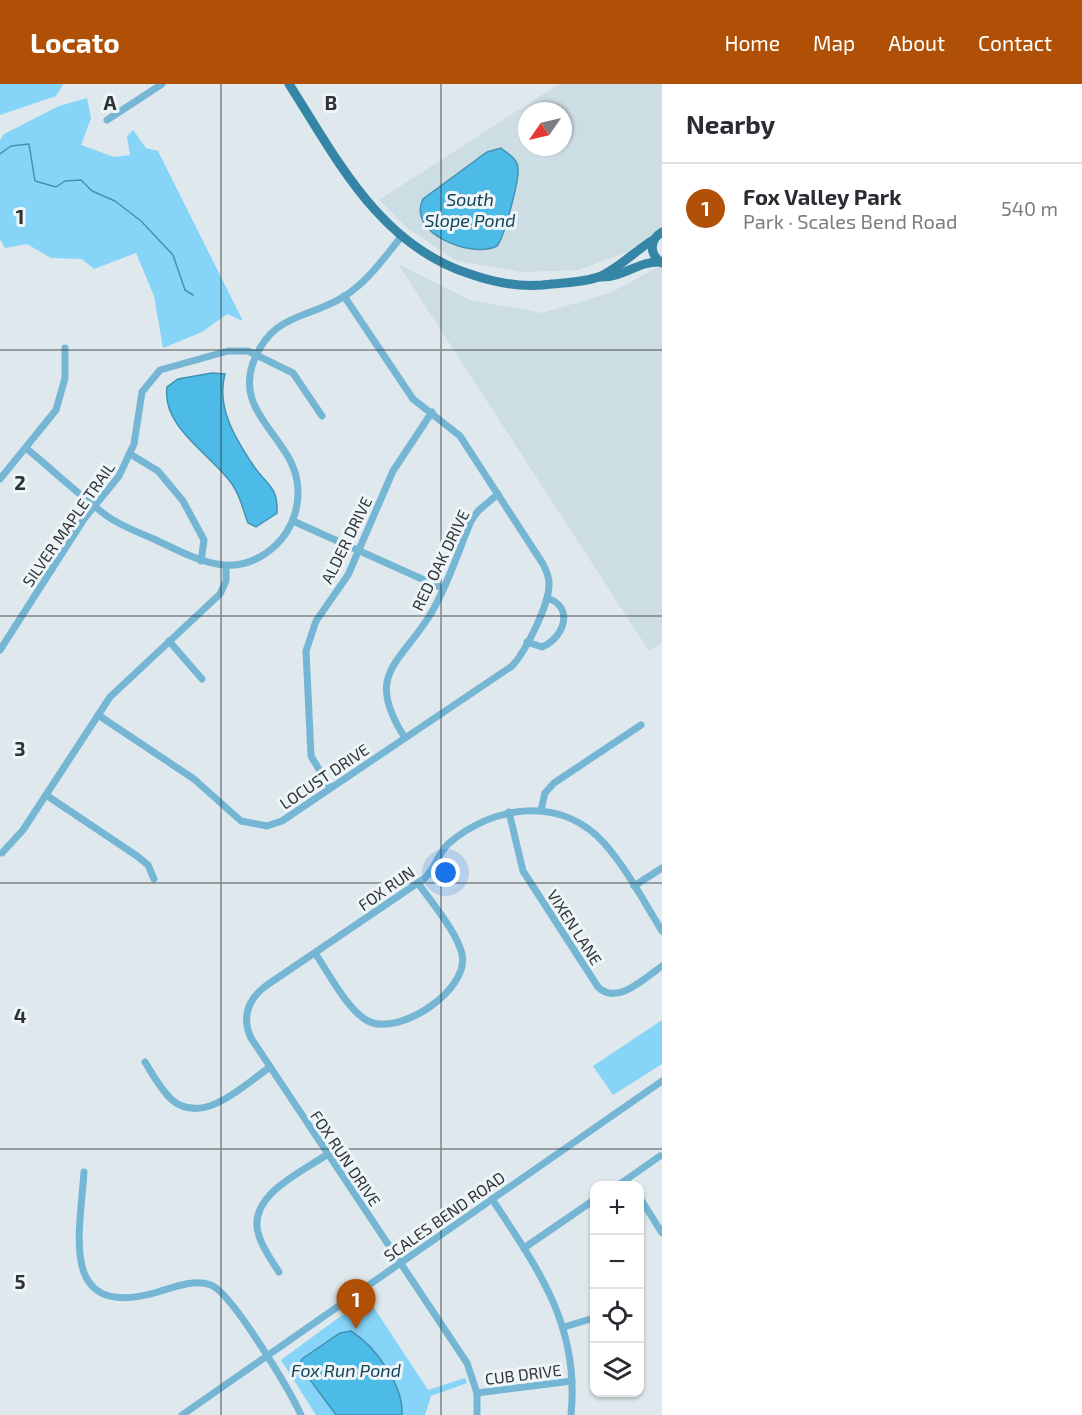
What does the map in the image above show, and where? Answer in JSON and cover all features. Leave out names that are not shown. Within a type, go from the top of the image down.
[{"type":"main road","points":[[289,84],[349,177],[380,218],[401,237],[445,264],[489,280],[537,285],[614,277],[648,262],[661,262]]},
{"type":"main road","points":[[600,277],[662,232]]},
{"type":"main road","points":[[653,240],[652,250],[661,262]]},
{"type":"street","points":[[107,120],[162,84]]},
{"type":"street","points":[[27,449],[115,520],[201,561],[226,566],[243,564],[264,555],[280,540],[293,521],[298,502],[294,470],[284,449],[259,417],[250,396],[250,374],[257,355],[273,332],[288,320],[345,296],[369,276],[401,237]]},
{"type":"street","name":"LOCUST DRIVE","points":[[98,715],[194,779],[241,821],[250,825],[275,824],[512,666],[527,642],[547,598],[549,581],[543,564],[460,436],[413,399],[345,296]]},
{"type":"street","points":[[0,479],[51,420],[61,400],[65,378],[65,348]]},
{"type":"street","name":"SILVER MAPLE TRAIL","points":[[0,650],[96,506],[119,476],[130,454],[142,392],[160,370],[239,349],[257,355],[293,373],[322,416]]},
{"type":"street","name":"ALDER DRIVE","points":[[330,788],[311,756],[306,651],[316,621],[342,586],[393,471],[432,412]]},
{"type":"street","points":[[130,454],[158,471],[183,501],[204,540],[201,561]]},
{"type":"street","name":"RED OAK DRIVE","points":[[405,738],[395,723],[388,701],[390,669],[400,652],[429,616],[471,521],[478,511],[498,494]]},
{"type":"street","points":[[293,521],[442,588]]},
{"type":"street","points":[[2,854],[24,830],[98,715],[120,686],[220,594],[226,581],[226,566]]},
{"type":"street","name":"LOCUST DRIVE","points":[[527,642],[542,647],[555,640],[562,630],[562,610],[557,603],[547,598]]},
{"type":"street","points":[[169,641],[202,679]]},
{"type":"street","points":[[541,810],[545,793],[554,783],[641,725]]},
{"type":"street","points":[[46,795],[137,855],[148,865],[154,879]]},
{"type":"street","name":"FOX RUN","points":[[270,1067],[247,1031],[248,1006],[262,989],[418,883],[431,872],[441,853],[452,842],[485,820],[509,812],[541,810],[568,817],[596,835],[611,852],[662,931]]},
{"type":"street","name":"VIXEN LANE","points":[[509,812],[523,871],[598,987],[607,993],[618,994],[662,966]]},
{"type":"street","points":[[634,886],[662,868]]},
{"type":"street","points":[[315,952],[357,1014],[376,1025],[398,1024],[445,994],[461,974],[461,952],[418,883]]},
{"type":"street","points":[[145,1062],[173,1101],[185,1107],[198,1108],[217,1102],[270,1067]]},
{"type":"street","name":"FOX RUN DRIVE","points":[[270,1067],[467,1363],[477,1393],[477,1415]]},
{"type":"street","name":"SCALES BEND ROAD","points":[[182,1415],[662,1081]]},
{"type":"street","points":[[279,1272],[259,1236],[256,1222],[260,1208],[273,1191],[328,1154]]},
{"type":"street","points":[[630,1181],[660,1156]]},
{"type":"street","points":[[84,1172],[79,1258],[83,1272],[94,1288],[110,1297],[124,1299],[187,1284],[212,1286],[227,1298],[267,1356],[301,1415]]},
{"type":"street","points":[[492,1199],[547,1284],[564,1327],[572,1381],[571,1415]]},
{"type":"street","points":[[524,1248],[590,1203]]},
{"type":"street","points":[[644,1206],[662,1233]]},
{"type":"street","points":[[564,1327],[590,1319]]},
{"type":"street","name":"CUB DRIVE","points":[[477,1393],[572,1381]]},
{"type":"shaded area","points":[[0,84],[63,85],[56,96],[0,115]]},
{"type":"shaded area","points":[[559,84],[662,84],[662,228],[627,252],[578,270],[521,272],[457,261],[407,228],[379,200],[518,110],[518,156],[572,156],[572,102],[531,102]]},
{"type":"shaded area","points":[[87,98],[91,118],[81,145],[114,157],[130,155],[127,136],[133,130],[146,148],[158,151],[243,321],[227,314],[202,332],[163,348],[154,296],[136,253],[94,269],[82,259],[51,258],[27,244],[5,248],[0,239],[0,140],[4,134],[59,106]]},
{"type":"shaded area","points":[[398,264],[470,300],[542,313],[610,293],[662,265],[662,643],[649,651]]},
{"type":"shaded area","points":[[662,1020],[662,1064],[613,1095],[593,1066]]},
{"type":"shaded area","points":[[367,1297],[428,1390],[465,1378],[467,1383],[431,1396],[425,1415],[316,1415],[281,1360]]},
{"type":"water","name":"South Slope Pond","points":[[501,148],[514,160],[518,169],[510,209],[497,246],[472,249],[458,246],[432,232],[424,223],[420,211],[423,199],[487,152]]},
{"type":"water","points":[[212,373],[225,374],[223,398],[229,422],[246,455],[271,486],[276,497],[277,513],[256,527],[248,523],[232,484],[180,428],[167,401],[167,387],[178,379]]},
{"type":"water","name":"Fox Run Pond","points":[[351,1331],[369,1346],[386,1368],[398,1392],[402,1415],[336,1415],[302,1369],[300,1363],[302,1359],[340,1333]]},
{"type":"waterway","points":[[0,154],[11,146],[29,144],[35,181],[56,187],[65,181],[81,180],[92,191],[115,201],[141,221],[173,255],[185,290],[193,295]]},
{"type":"place","name":"Fox Valley Park","points":[[356,1329]]}]
